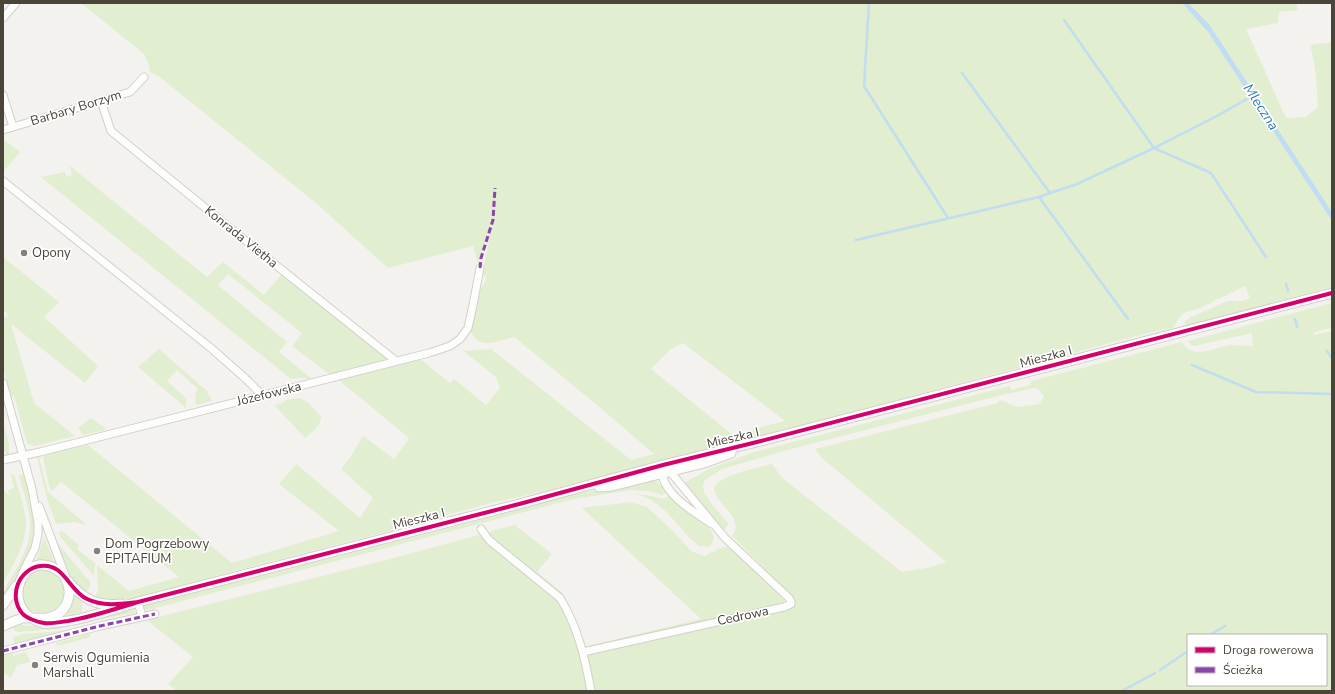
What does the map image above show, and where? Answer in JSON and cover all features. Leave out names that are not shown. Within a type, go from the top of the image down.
[{"type":"street","points":[[3,18],[16,3]]},
{"type":"street","name":"Barbary Borzym","points":[[3,130],[130,92],[144,77]]},
{"type":"street","points":[[3,95],[13,127]]},
{"type":"street","name":"Konrada Vietha","points":[[101,101],[111,131],[396,361]]},
{"type":"street","points":[[3,181],[212,348],[245,378],[262,396]]},
{"type":"street","name":"Józefowska","points":[[3,460],[262,396],[450,346],[460,339],[468,328],[474,305],[480,268]]},
{"type":"street","name":"Mieszka I","points":[[138,602],[573,489],[612,486],[665,469],[761,442],[1332,293]]},
{"type":"street","points":[[3,383],[32,489],[38,518],[38,534],[35,548],[16,588],[18,604],[21,612],[42,623],[52,623],[89,617],[138,602]]},
{"type":"street","name":"Mieszka I","points":[[665,469],[704,463],[761,442]]},
{"type":"street","points":[[678,480],[684,467]]},
{"type":"street","name":"Cedrowa","points":[[583,652],[784,607],[791,604],[788,598],[725,538],[712,524],[678,480],[665,469],[663,480],[671,492],[693,511],[712,524]]},
{"type":"street","points":[[3,626],[20,619],[48,618],[56,615],[64,609],[70,596],[65,577],[32,489]]},
{"type":"street","points":[[481,529],[489,540],[560,598],[573,622],[583,652],[591,691]]},
{"type":"street","points":[[3,605],[20,578],[28,570],[40,566],[49,566],[57,569],[73,588],[88,600],[112,604],[138,602]]},
{"type":"street","points":[[138,602],[142,617]]},
{"type":"street","points":[[3,651],[155,614]]},
{"type":"green space","points":[[81,3],[1182,3],[1208,32],[1332,221],[1332,287],[1186,326],[1184,322],[1191,317],[1228,301],[1243,301],[1250,298],[1245,286],[1198,309],[1186,312],[1181,315],[1173,328],[1148,333],[793,428],[546,491],[491,503],[133,599],[112,602],[93,599],[98,591],[97,565],[129,591],[179,577],[61,482],[52,491],[49,486],[43,456],[56,451],[88,445],[232,563],[339,531],[279,484],[296,464],[360,518],[373,498],[341,469],[363,436],[394,459],[409,438],[335,377],[420,359],[450,383],[454,379],[486,405],[500,388],[496,377],[462,350],[468,351],[491,349],[631,460],[654,454],[514,337],[488,343],[477,340],[473,335],[470,328],[481,288],[486,280],[486,276],[482,274],[489,242],[484,243],[477,271],[478,264],[473,246],[388,268],[317,204],[161,78],[150,72],[149,65],[144,54]],"holes":[[[683,343],[784,420],[733,435],[651,369],[671,349]]]},
{"type":"green space","points":[[1188,3],[1296,3],[1298,10],[1279,12],[1278,23],[1246,29],[1286,118],[1306,117],[1318,107],[1315,68],[1310,45],[1332,42],[1332,212],[1209,24]]},
{"type":"green space","points":[[3,139],[20,152],[3,172]]},
{"type":"green space","points":[[70,166],[207,277],[223,262],[264,295],[281,275],[283,275],[385,357],[386,361],[329,374],[292,346],[302,333],[228,274],[218,285],[287,342],[279,352],[312,379],[291,379],[41,177],[65,172],[67,177],[72,175]]},
{"type":"green space","points":[[3,257],[59,302],[44,317],[98,366],[85,383],[11,324],[34,403],[75,436],[35,446],[27,443],[14,396],[11,397],[3,367],[3,317],[8,317],[6,312],[3,311]]},
{"type":"green space","points":[[1332,303],[1332,328],[1314,332],[1314,335],[1332,331],[1332,691],[177,691],[168,684],[193,657],[149,622],[150,619],[386,560],[479,535],[536,581],[559,602],[579,648],[701,619],[582,508],[631,502],[647,507],[672,530],[691,551],[704,556],[723,547],[728,547],[764,579],[784,600],[782,604],[786,610],[793,606],[795,599],[732,536],[735,529],[735,523],[733,517],[716,494],[714,487],[718,483],[740,472],[772,464],[782,478],[902,572],[932,567],[946,562],[822,458],[815,449],[998,403],[1000,400],[1017,407],[1040,404],[1044,396],[1035,388],[1006,394],[791,449],[722,469],[705,480],[703,485],[704,492],[710,502],[728,523],[724,530],[684,483],[709,469],[754,452],[1010,386],[1011,390],[1030,385],[1031,381],[1182,342],[1187,348],[1198,352],[1231,345],[1253,346],[1252,333],[1195,346],[1188,342]]},
{"type":"green space","points":[[159,349],[207,391],[212,401],[196,405],[195,395],[198,389],[177,370],[167,381],[186,398],[186,408],[138,367]]},
{"type":"green space","points":[[300,398],[309,403],[321,417],[318,426],[305,438],[275,406],[290,399]]},
{"type":"green space","points":[[91,418],[105,428],[105,430],[83,435],[78,428]]},
{"type":"green space","points":[[3,423],[9,444],[9,454],[7,455],[3,450]]},
{"type":"green space","points":[[37,457],[39,457],[48,492],[86,524],[85,525],[75,522],[56,524],[46,495]]},
{"type":"green space","points":[[14,474],[26,522],[24,538],[19,554],[3,582],[3,490],[9,495],[8,490],[14,488],[11,475]]},
{"type":"green space","points":[[24,474],[33,503],[36,525],[31,548],[27,558],[16,579],[3,598],[6,586],[24,554],[30,532],[29,512],[19,475]]},
{"type":"green space","points":[[653,480],[668,492],[662,495],[648,491],[631,490],[574,499],[148,610],[143,609],[144,606],[147,605],[476,521],[569,495]]},
{"type":"green space","points":[[634,494],[647,495],[663,499],[670,495],[710,529],[714,537],[712,544],[707,547],[699,546],[662,508],[645,497]]},
{"type":"green space","points":[[515,525],[552,554],[537,572],[563,593],[561,596],[492,538],[490,533],[491,531]]},
{"type":"green space","points":[[62,531],[79,545],[77,549],[95,563],[94,576],[61,538],[59,532]]},
{"type":"green space","points":[[44,537],[55,563],[54,564],[36,562]]},
{"type":"green space","points":[[55,540],[90,582],[90,586],[85,594],[71,578]]},
{"type":"green space","points":[[46,570],[55,574],[62,581],[65,588],[64,596],[56,609],[48,612],[37,612],[30,610],[26,608],[21,600],[23,587],[32,575]]},
{"type":"green space","points":[[73,597],[82,602],[82,612],[65,615],[69,609]]},
{"type":"green space","points":[[132,609],[136,613],[93,620],[92,618]]},
{"type":"green space","points":[[82,622],[58,629],[18,632],[14,630],[14,627],[21,625],[45,627]]},
{"type":"green space","points":[[78,627],[79,629],[15,645],[13,637],[23,634],[60,631]]},
{"type":"green space","points":[[89,634],[91,637],[57,646],[56,643]]},
{"type":"green space","points":[[12,652],[13,656],[26,652],[30,662],[17,665],[11,678],[3,672],[3,655]]},
{"type":"water","name":"Mleczna","points":[[1182,3],[1188,3],[1209,24],[1332,212],[1332,221],[1208,32]]},
{"type":"waterway","points":[[869,3],[864,86],[948,218]]},
{"type":"waterway","points":[[1050,193],[1077,184],[1154,148],[1064,20]]},
{"type":"waterway","points":[[962,73],[1050,193],[1039,197]]},
{"type":"waterway","name":"Mleczna","points":[[1154,148],[1217,116],[1252,96]]},
{"type":"waterway","points":[[1154,148],[1211,173],[1266,257]]},
{"type":"waterway","points":[[856,240],[1039,197],[1128,319]]},
{"type":"waterway","points":[[1286,284],[1288,291]]},
{"type":"waterway","points":[[1295,319],[1297,327]]},
{"type":"waterway","points":[[1327,351],[1332,358]]},
{"type":"waterway","points":[[1192,365],[1256,392],[1332,394]]},
{"type":"waterway","points":[[1212,634],[1225,626]]},
{"type":"waterway","points":[[1160,670],[1187,652]]},
{"type":"waterway","points":[[1122,691],[1155,673]]},
{"type":"marked path","points":[[480,268],[481,258],[493,220],[495,188]]},
{"type":"marked path","points":[[3,651],[100,626],[155,614]]},
{"type":"cycle path","points":[[138,602],[119,604],[93,602],[75,590],[66,578],[55,568],[48,566],[40,566],[26,572],[21,578],[16,591],[16,599],[22,613],[26,617],[35,621],[53,623],[86,617],[138,602],[523,503],[663,465],[1332,293]]},
{"type":"place","name":"Opony","points":[[24,253]]},
{"type":"place","name":"Dom Pogrzebowy EPITAFIUM","points":[[97,551]]},
{"type":"place","name":"Serwis Ogumienia Marshall","points":[[35,665]]}]
